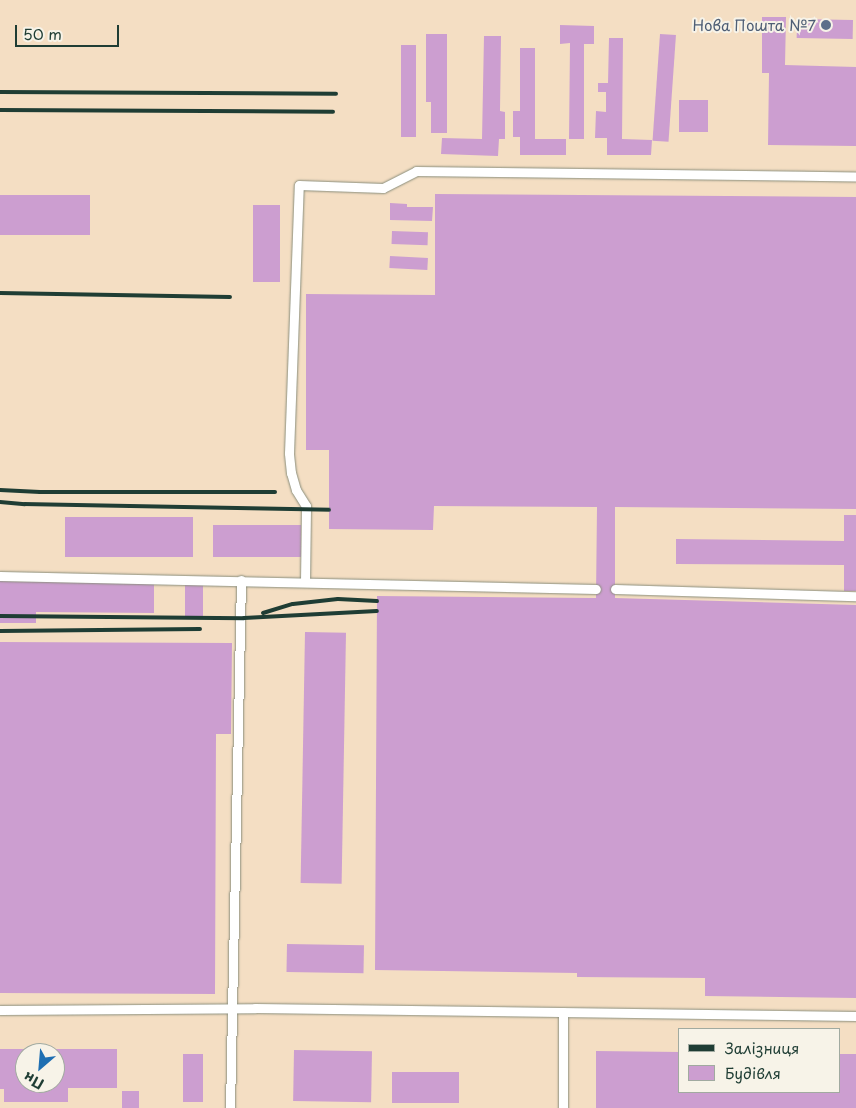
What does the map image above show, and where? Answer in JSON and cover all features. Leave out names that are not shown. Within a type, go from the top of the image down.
[{"type":"lane","points":[[305,581],[306,506],[296,490],[291,473],[289,453],[299,185],[383,188],[416,171],[856,176]]},
{"type":"lane","points":[[0,576],[305,581],[596,589]]},
{"type":"lane","points":[[230,1108],[230,1008],[241,580]]},
{"type":"lane","points":[[615,590],[856,596]]},
{"type":"lane","points":[[0,1010],[230,1008],[856,1016]]},
{"type":"lane","points":[[563,1012],[563,1108]]},
{"type":"building","points":[[762,17],[786,17],[785,65],[856,67],[856,146],[768,145],[769,73],[762,73]]},
{"type":"building","points":[[797,19],[853,20],[853,39],[797,38]]},
{"type":"building","points":[[560,25],[594,26],[594,44],[584,44],[584,139],[569,139],[570,43],[560,44]]},
{"type":"building","points":[[426,34],[447,34],[447,133],[431,133],[431,102],[426,102]]},
{"type":"building","points":[[660,34],[676,35],[668,142],[653,141]]},
{"type":"building","points":[[484,36],[501,36],[500,111],[505,112],[505,139],[499,139],[498,156],[441,154],[442,138],[482,139]]},
{"type":"building","points":[[609,38],[623,38],[622,139],[652,140],[651,155],[607,155],[607,138],[595,138],[596,111],[606,112],[606,92],[598,92],[598,83],[608,83]]},
{"type":"building","points":[[401,45],[416,45],[416,137],[401,137]]},
{"type":"building","points":[[520,48],[535,48],[535,139],[566,139],[566,155],[520,155],[520,137],[513,137],[513,111],[520,111]]},
{"type":"building","points":[[679,100],[708,100],[708,132],[679,132]]},
{"type":"building","points":[[435,194],[856,197],[856,509],[615,507],[615,598],[856,605],[856,998],[705,996],[705,978],[577,977],[577,973],[375,970],[377,596],[596,598],[597,507],[434,506],[433,530],[329,529],[329,450],[306,450],[306,294],[435,295]]},
{"type":"building","points":[[0,195],[90,195],[90,235],[0,235]]},
{"type":"building","points":[[390,203],[407,204],[407,207],[433,207],[432,221],[390,220]]},
{"type":"building","points":[[253,205],[280,205],[280,282],[253,282]]},
{"type":"building","points":[[392,231],[428,232],[428,245],[392,244]]},
{"type":"building","points":[[390,256],[428,258],[427,270],[389,268]]},
{"type":"building","points":[[844,515],[856,515],[856,591],[844,591],[844,565],[676,564],[676,539],[844,541]]},
{"type":"building","points":[[65,517],[193,517],[193,557],[65,557]]},
{"type":"building","points":[[213,525],[301,525],[301,557],[213,557]]},
{"type":"building","points":[[0,581],[154,583],[154,613],[36,612],[36,623],[0,623]]},
{"type":"building","points":[[185,581],[203,581],[203,618],[185,618]]},
{"type":"building","points":[[305,632],[346,633],[342,884],[301,883]]},
{"type":"building","points":[[0,642],[232,643],[231,734],[216,734],[215,994],[0,993]]},
{"type":"building","points":[[287,944],[364,945],[363,973],[287,972]]},
{"type":"building","points":[[0,1049],[15,1049],[15,1093],[65,1093],[65,1049],[117,1049],[117,1088],[68,1088],[68,1102],[4,1102],[4,1089],[0,1089]]},
{"type":"building","points":[[294,1050],[372,1051],[371,1102],[293,1101]]},
{"type":"building","points":[[596,1051],[678,1052],[678,1093],[841,1093],[841,1054],[856,1054],[856,1108],[596,1108]]},
{"type":"building","points":[[183,1054],[203,1054],[203,1102],[183,1102]]},
{"type":"building","points":[[392,1072],[459,1072],[459,1103],[392,1103]]},
{"type":"building","points":[[122,1091],[139,1091],[139,1108],[122,1108]]},
{"type":"railway","points":[[0,92],[336,94]]},
{"type":"railway","points":[[0,110],[333,112]]},
{"type":"railway","points":[[0,293],[230,297]]},
{"type":"railway","points":[[0,490],[40,492],[275,492]]},
{"type":"railway","points":[[0,502],[329,510]]},
{"type":"railway","points":[[263,613],[293,604],[338,599],[377,601]]},
{"type":"railway","points":[[0,616],[244,618],[377,611]]},
{"type":"railway","points":[[0,631],[200,629]]},
{"type":"place","name":"Нова Пошта №7","points":[[826,25]]}]
